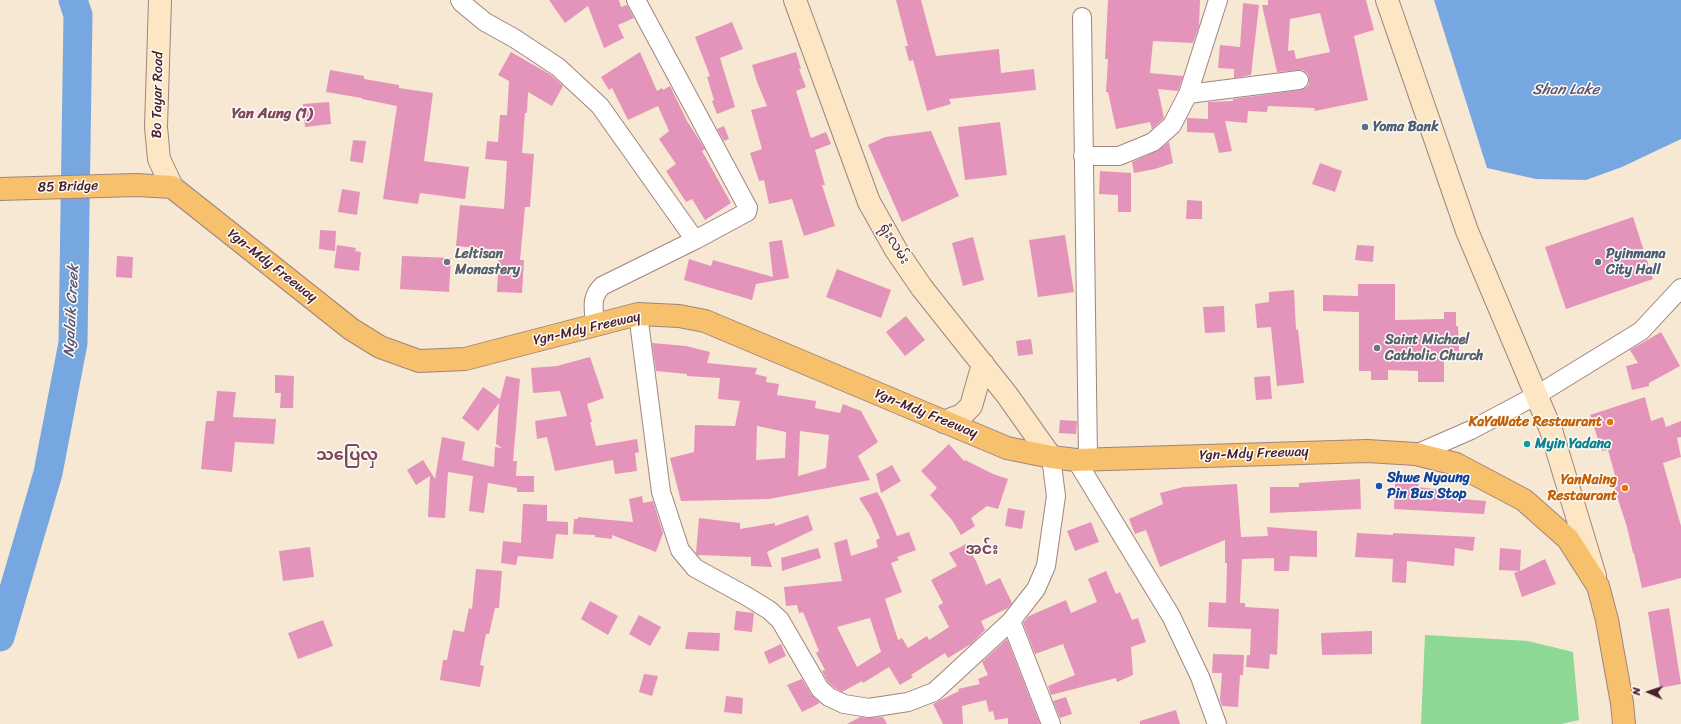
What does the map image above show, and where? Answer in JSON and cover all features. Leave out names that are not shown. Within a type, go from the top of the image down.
[{"type":"main road","name":"Bo Tayar Road","points":[[160,0],[156,127],[159,159],[172,187]]},
{"type":"main road","name":"ရုံးလမ်း","points":[[795,0],[869,202],[896,250],[922,288],[1007,395],[1051,457]]},
{"type":"main road","points":[[1387,0],[1467,231],[1551,430],[1598,586]]},
{"type":"main road","name":"85 Bridge","points":[[0,189],[136,185],[172,187]]},
{"type":"main road","name":"Ygn-Mdy Freeway","points":[[172,187],[351,329],[380,347],[419,361],[465,359],[638,314],[680,316],[705,321],[1007,448],[1051,457],[1082,460],[1359,451],[1416,454],[1456,464],[1524,500],[1568,539],[1598,586],[1611,643],[1622,702],[1624,724]]},
{"type":"main road","points":[[944,422],[962,415],[971,406],[983,364]]},
{"type":"street","points":[[460,0],[485,22],[514,38],[558,67],[600,106],[695,240]]},
{"type":"street","points":[[595,325],[594,300],[596,292],[602,286],[695,240],[746,212],[748,208],[636,0]]},
{"type":"street","points":[[1083,156],[1119,156],[1153,142],[1172,125],[1188,94],[1218,0]]},
{"type":"street","points":[[1082,17],[1082,460],[1172,616],[1200,677],[1216,724]]},
{"type":"street","points":[[1188,94],[1299,80]]},
{"type":"street","points":[[1416,454],[1471,430],[1537,395],[1641,331],[1681,288]]},
{"type":"street","points":[[638,314],[661,492],[680,550],[695,568],[770,610],[780,620],[820,689],[829,697],[844,704],[869,708],[908,702],[934,692],[1011,621],[1036,589],[1046,566],[1056,496],[1051,457]]},
{"type":"street","points":[[1011,621],[1051,724]]},
{"type":"green space","points":[[1425,635],[1528,641],[1573,652],[1579,720],[1561,724],[1421,724]]},
{"type":"water","name":"Shan Lake","points":[[1434,0],[1681,0],[1681,139],[1622,167],[1586,180],[1536,179],[1487,168]]},
{"type":"building","points":[[549,0],[619,0],[621,7],[627,5],[634,18],[618,25],[624,38],[604,48],[588,6],[565,23]]},
{"type":"building","points":[[896,0],[921,0],[936,56],[999,49],[1001,73],[1034,69],[1036,90],[949,99],[951,104],[927,111],[913,60],[909,61],[905,46],[908,46]]},
{"type":"building","points":[[1108,0],[1200,0],[1199,26],[1193,43],[1153,41],[1150,73],[1183,76],[1178,91],[1158,89],[1164,118],[1152,129],[1150,122],[1116,129],[1108,92],[1106,92],[1108,59],[1105,59]]},
{"type":"building","points":[[1268,0],[1366,0],[1374,30],[1354,36],[1368,100],[1315,111],[1314,108],[1268,106],[1267,112],[1248,111],[1247,123],[1225,121],[1232,151],[1219,153],[1214,133],[1187,132],[1187,118],[1208,119],[1208,102],[1233,101],[1233,99],[1300,90],[1306,88],[1309,84],[1308,74],[1303,70],[1277,72],[1262,5],[1268,5]],"holes":[[[1320,13],[1330,52],[1296,59],[1294,50],[1288,51],[1290,19]]]},
{"type":"building","points":[[1243,3],[1259,5],[1251,75],[1234,78],[1234,69],[1218,68],[1220,45],[1240,47]]},
{"type":"building","points":[[732,22],[743,49],[720,58],[735,107],[717,114],[712,101],[714,100],[707,77],[710,76],[695,37]]},
{"type":"building","points":[[511,52],[551,75],[563,86],[552,106],[528,92],[522,153],[534,154],[530,207],[525,207],[520,260],[524,260],[522,293],[497,292],[499,250],[456,246],[460,205],[504,209],[507,161],[485,159],[487,141],[498,142],[500,115],[507,115],[509,81],[498,75]]},
{"type":"building","points":[[640,52],[657,91],[662,88],[663,90],[670,86],[687,121],[705,149],[702,151],[731,203],[705,220],[692,199],[686,202],[666,171],[676,164],[659,139],[669,131],[658,106],[628,120],[612,88],[609,90],[601,77]]},
{"type":"building","points":[[796,52],[801,69],[799,69],[806,87],[796,91],[810,136],[811,138],[826,132],[831,144],[815,150],[825,185],[822,185],[835,226],[804,236],[792,199],[769,204],[764,180],[759,181],[750,153],[762,149],[751,110],[767,106],[752,65]]},
{"type":"building","points":[[330,70],[364,76],[364,79],[399,85],[399,88],[433,93],[424,161],[469,167],[465,199],[420,193],[418,204],[383,199],[397,106],[326,92]]},
{"type":"building","points":[[329,102],[331,124],[305,127],[303,104]]},
{"type":"building","points":[[1000,122],[1007,175],[965,180],[958,127]]},
{"type":"building","points":[[724,126],[729,139],[724,141],[717,129]]},
{"type":"building","points":[[931,131],[959,196],[902,222],[868,145],[885,137]]},
{"type":"building","points":[[353,140],[366,141],[363,163],[350,161]]},
{"type":"building","points":[[1169,142],[1173,163],[1155,169],[1134,173],[1132,162],[1157,151]]},
{"type":"building","points":[[1320,163],[1342,171],[1335,192],[1312,184]]},
{"type":"building","points":[[1100,171],[1131,173],[1131,212],[1118,212],[1118,195],[1099,194]]},
{"type":"building","points":[[342,189],[360,192],[357,215],[338,212]]},
{"type":"building","points":[[1187,200],[1202,201],[1202,219],[1186,219]]},
{"type":"building","points":[[1633,217],[1653,279],[1566,309],[1545,247]]},
{"type":"building","points":[[320,230],[336,231],[335,251],[319,249]]},
{"type":"building","points":[[1065,235],[1074,292],[1038,297],[1029,240]]},
{"type":"building","points":[[973,237],[984,280],[963,286],[952,243]]},
{"type":"building","points":[[782,240],[789,278],[756,284],[752,300],[684,280],[689,259],[711,266],[713,260],[773,277],[769,242]]},
{"type":"building","points":[[337,245],[356,248],[355,251],[361,252],[359,271],[334,268]]},
{"type":"building","points":[[1357,245],[1374,246],[1373,262],[1355,260]]},
{"type":"building","points":[[117,256],[133,257],[132,278],[116,277]]},
{"type":"building","points":[[402,256],[451,258],[449,292],[400,289]]},
{"type":"building","points":[[837,269],[891,290],[881,318],[826,297]]},
{"type":"building","points":[[1358,284],[1395,284],[1395,320],[1444,319],[1444,312],[1456,312],[1459,351],[1444,352],[1444,382],[1418,382],[1418,371],[1388,370],[1388,380],[1371,380],[1371,371],[1359,371],[1359,312],[1323,311],[1323,295],[1358,296]]},
{"type":"building","points":[[1294,290],[1296,330],[1298,329],[1304,383],[1277,386],[1271,327],[1257,328],[1255,304],[1269,302],[1269,292]]},
{"type":"building","points":[[1224,306],[1225,332],[1205,333],[1203,307]]},
{"type":"building","points":[[906,316],[925,340],[905,356],[886,332]]},
{"type":"building","points":[[1661,332],[1680,366],[1649,383],[1649,386],[1632,390],[1626,366],[1638,363],[1630,350]]},
{"type":"building","points":[[1031,339],[1033,354],[1018,356],[1016,341]]},
{"type":"building","points":[[652,343],[686,346],[710,352],[707,363],[757,368],[755,374],[767,377],[766,382],[779,384],[777,395],[816,401],[815,408],[840,413],[843,404],[861,411],[878,442],[858,456],[870,480],[769,499],[681,501],[670,458],[694,452],[695,425],[735,426],[740,401],[718,399],[720,378],[687,376],[687,374],[656,371]],"holes":[[[757,426],[786,432],[785,458],[756,460]],[[800,431],[829,435],[826,468],[798,476]]]},
{"type":"building","points":[[590,357],[604,398],[587,404],[596,446],[637,439],[639,452],[635,453],[637,471],[615,474],[613,460],[555,471],[547,437],[537,439],[535,421],[567,416],[560,391],[533,393],[531,368],[557,366]]},
{"type":"building","points":[[275,375],[294,376],[293,408],[280,408],[281,393],[275,393]]},
{"type":"building","points":[[506,376],[520,379],[513,461],[517,461],[516,476],[534,476],[534,492],[517,492],[517,488],[488,483],[484,513],[469,511],[473,476],[448,472],[445,518],[428,517],[430,476],[416,485],[407,470],[423,460],[435,479],[442,437],[465,442],[462,460],[494,467],[495,447],[502,448],[496,444],[499,403],[478,431],[462,418],[483,387],[500,399]]},
{"type":"building","points":[[1270,376],[1272,399],[1256,400],[1254,377]]},
{"type":"building","points":[[217,391],[236,392],[233,417],[276,419],[274,444],[235,442],[232,472],[201,469],[206,421],[214,421]]},
{"type":"building","points":[[1645,397],[1651,421],[1663,417],[1666,427],[1681,421],[1681,437],[1677,438],[1681,457],[1663,463],[1681,526],[1681,578],[1642,588],[1627,527],[1614,487],[1618,486],[1608,450],[1602,451],[1590,415]]},
{"type":"building","points":[[1060,420],[1077,421],[1076,434],[1059,433]]},
{"type":"building","points":[[949,444],[964,461],[965,460],[993,474],[1008,479],[998,509],[987,506],[971,518],[975,526],[961,535],[952,520],[930,495],[937,488],[921,471]]},
{"type":"building","points":[[892,465],[901,481],[881,493],[876,474]]},
{"type":"building","points":[[1360,479],[1361,509],[1270,513],[1270,487],[1299,487],[1299,483]]},
{"type":"building","points":[[1395,483],[1419,484],[1418,487],[1450,491],[1450,498],[1486,501],[1484,514],[1394,509]]},
{"type":"building","points":[[1237,484],[1241,537],[1268,536],[1267,527],[1317,531],[1317,557],[1290,556],[1289,571],[1274,571],[1274,558],[1242,559],[1240,603],[1245,603],[1245,607],[1279,609],[1277,655],[1270,654],[1269,669],[1246,667],[1247,655],[1250,655],[1251,629],[1208,627],[1209,602],[1226,603],[1227,563],[1225,563],[1225,540],[1160,567],[1146,530],[1135,534],[1129,519],[1163,504],[1160,493],[1183,487]]},
{"type":"building","points":[[877,492],[883,502],[897,536],[909,532],[916,550],[897,557],[899,560],[891,563],[902,592],[885,599],[898,640],[902,638],[908,648],[927,636],[929,640],[949,627],[938,606],[943,603],[931,580],[957,566],[949,553],[966,544],[976,561],[986,585],[1000,578],[1012,603],[1008,608],[981,621],[985,630],[971,644],[948,658],[945,653],[911,675],[913,677],[900,685],[889,667],[863,683],[862,681],[842,692],[828,682],[822,671],[825,670],[816,653],[819,651],[803,612],[799,613],[797,605],[786,606],[784,587],[842,581],[834,543],[847,539],[851,556],[878,547],[876,540],[880,538],[871,517],[859,498]],"holes":[[[870,618],[881,652],[857,667],[837,627]]]},
{"type":"building","points":[[642,496],[643,503],[653,501],[663,533],[656,552],[612,535],[612,539],[595,537],[595,535],[573,534],[574,519],[578,519],[578,517],[633,522],[629,499]]},
{"type":"building","points":[[523,504],[547,505],[547,521],[568,522],[568,535],[556,534],[553,559],[518,556],[516,565],[501,563],[503,541],[521,543]]},
{"type":"building","points":[[1008,508],[1025,511],[1022,529],[1005,526]]},
{"type":"building","points":[[808,515],[813,530],[767,552],[772,567],[751,566],[751,557],[697,555],[696,553],[699,518],[740,523],[740,529],[775,523],[775,526]]},
{"type":"building","points":[[1091,522],[1099,542],[1075,551],[1067,531]]},
{"type":"building","points":[[1357,533],[1393,535],[1393,533],[1475,537],[1473,551],[1455,548],[1454,566],[1407,561],[1406,583],[1392,582],[1393,559],[1355,557]]},
{"type":"building","points":[[310,547],[314,577],[283,581],[279,551]]},
{"type":"building","points":[[818,548],[821,558],[782,571],[781,558]]},
{"type":"building","points":[[1500,548],[1521,550],[1520,571],[1545,559],[1556,584],[1522,597],[1514,573],[1519,571],[1499,570]]},
{"type":"building","points":[[476,569],[502,571],[499,608],[495,608],[489,634],[486,634],[480,665],[484,666],[480,687],[440,680],[443,660],[447,660],[453,630],[464,632],[469,608],[472,609]]},
{"type":"building","points":[[1106,571],[1116,594],[1120,592],[1132,620],[1138,618],[1146,642],[1131,647],[1133,675],[1117,682],[1116,678],[1051,695],[1048,686],[1075,675],[1063,644],[1035,654],[1023,623],[1029,616],[1066,600],[1071,613],[1097,602],[1088,579]]},
{"type":"building","points":[[590,601],[618,616],[608,635],[581,619]]},
{"type":"building","points":[[1669,608],[1681,684],[1660,688],[1648,612]]},
{"type":"building","points":[[736,611],[754,613],[752,632],[734,630]]},
{"type":"building","points":[[639,615],[661,627],[650,646],[629,634]]},
{"type":"building","points":[[323,620],[333,646],[298,659],[288,633]]},
{"type":"building","points":[[1372,631],[1372,654],[1322,655],[1321,633]]},
{"type":"building","points":[[688,632],[720,633],[719,651],[685,649]]},
{"type":"building","points":[[1007,639],[1040,724],[1008,724],[1008,718],[995,720],[993,711],[989,712],[986,700],[962,706],[963,724],[943,724],[933,704],[959,691],[958,689],[980,684],[978,679],[988,675],[982,662]]},
{"type":"building","points":[[781,644],[786,656],[769,664],[764,652]]},
{"type":"building","points":[[1213,654],[1244,655],[1243,675],[1240,675],[1238,707],[1222,706],[1220,700],[1222,673],[1212,673]]},
{"type":"building","points":[[644,674],[658,676],[652,696],[639,692]]},
{"type":"building","points":[[802,679],[811,694],[820,703],[802,712],[787,685]]},
{"type":"building","points":[[726,696],[743,698],[742,714],[724,712]]},
{"type":"building","points":[[1066,697],[1072,714],[1060,718],[1053,701]]},
{"type":"building","points":[[1176,710],[1180,724],[1140,724],[1140,721]]},
{"type":"building","points":[[860,717],[883,717],[887,724],[847,724]]},
{"type":"waterway","name":"Ngalaik Creek","points":[[0,637],[48,473],[73,343],[78,15],[73,0]]},
{"type":"place","name":"Yoma Bank","points":[[1365,127]]},
{"type":"place","name":"Leltisan Monastery","points":[[447,262]]},
{"type":"place","name":"Pyinmana City Hall","points":[[1598,262]]},
{"type":"place","name":"Saint Michael Catholic Church","points":[[1377,348]]},
{"type":"place","name":"KaYaWate Restaurant","points":[[1610,422]]},
{"type":"place","name":"Myin Yadana","points":[[1527,444]]},
{"type":"place","name":"Shwe Nyaung Pin Bus Stop","points":[[1379,486]]},
{"type":"place","name":"YanNaing Restaurant","points":[[1625,488]]},
{"type":"district","name":"Yan Aung (1)","points":[[272,114]]},
{"type":"district","name":"သပြေလှ","points":[[347,456]]},
{"type":"district","name":"အင်း","points":[[982,550]]}]
